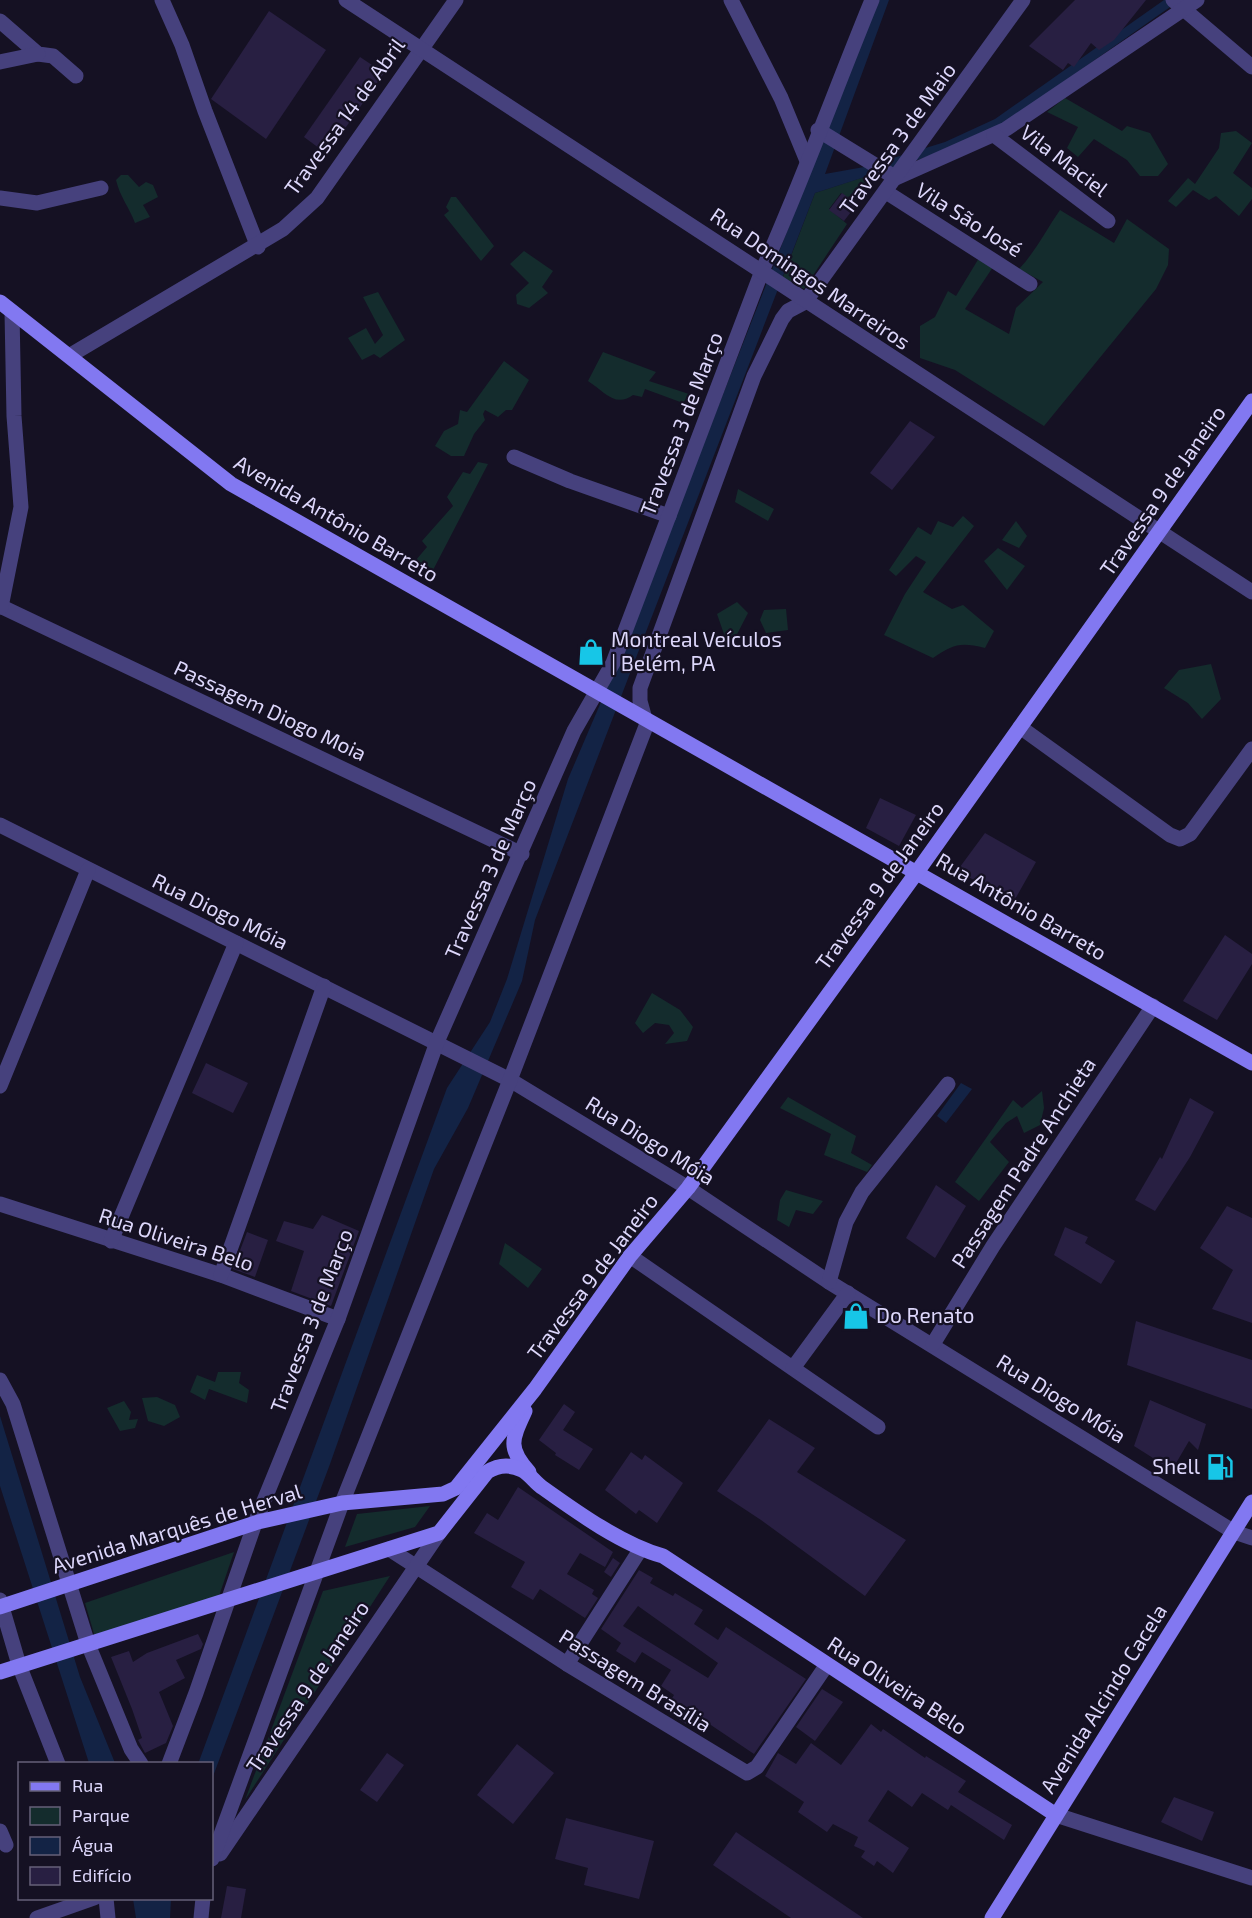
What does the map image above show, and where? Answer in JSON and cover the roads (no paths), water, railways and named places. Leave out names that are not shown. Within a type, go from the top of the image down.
[{"type":"main road","name":"Avenida Antônio Barreto","points":[[6,307],[231,484],[646,720]]},
{"type":"main road","name":"Travessa 9 de Janeiro","points":[[535,1389],[630,1256],[688,1188],[917,872],[1252,401]]},
{"type":"main road","name":"Rua Antônio Barreto","points":[[646,720],[1252,1063]]},
{"type":"main road","name":"Avenida Marquês de Herval","points":[[3,1604],[257,1523],[341,1503],[443,1494],[456,1488],[535,1389]]},
{"type":"main road","name":"Rua Oliveira Belo","points":[[535,1389],[513,1442],[513,1452],[541,1486]]},
{"type":"main road","name":"Rua Oliveira Belo","points":[[439,1533],[487,1472],[497,1466],[521,1469],[541,1486],[640,1550],[663,1556],[826,1666],[1056,1815]]},
{"type":"main road","name":"Avenida Alcindo Cacela","points":[[992,1918],[1252,1502]]},
{"type":"main road","points":[[0,1672],[439,1533]]},
{"type":"street","points":[[162,0],[182,45],[258,247]]},
{"type":"street","name":"Rua Domingos Marreiros","points":[[346,0],[1252,592]]},
{"type":"street","name":"Travessa 14 de Abril","points":[[69,356],[284,230],[317,198],[456,0]]},
{"type":"street","points":[[731,0],[781,98],[807,161]]},
{"type":"street","name":"Travessa 3 de Março","points":[[170,1762],[232,1597],[257,1523],[338,1319],[437,1042],[522,854],[574,730],[598,693],[613,663],[807,161],[827,135],[872,0]]},
{"type":"street","name":"Travessa 3 de Maio","points":[[802,300],[886,192],[889,170],[933,128],[1023,0]]},
{"type":"street","points":[[827,135],[889,170],[994,135],[1178,5],[1197,0]]},
{"type":"street","points":[[1178,5],[1252,67]]},
{"type":"street","points":[[0,21],[38,54]]},
{"type":"street","points":[[0,62],[38,54],[53,56],[76,76]]},
{"type":"street","name":"Vila Maciel","points":[[994,135],[1108,220]]},
{"type":"street","points":[[0,198],[37,203],[101,188]]},
{"type":"street","name":"Vila São José","points":[[886,192],[1030,284]]},
{"type":"street","points":[[213,1856],[341,1503],[646,720],[640,700],[640,688],[754,376],[782,319],[802,300]]},
{"type":"street","points":[[1,607],[7,541],[21,507],[6,307]]},
{"type":"street","points":[[514,457],[570,481],[669,516]]},
{"type":"street","name":"Passagem Diogo Moia","points":[[1,607],[522,854]]},
{"type":"street","points":[[1020,727],[1170,835],[1180,839],[1190,834],[1252,749]]},
{"type":"street","name":"Rua Diogo Móia","points":[[0,825],[507,1078],[688,1188],[829,1282],[933,1344],[1234,1532],[1252,1538]]},
{"type":"street","points":[[0,1086],[88,870]]},
{"type":"street","points":[[111,1241],[236,943]]},
{"type":"street","points":[[221,1275],[324,986]]},
{"type":"street","name":"Passagem Padre Anchieta","points":[[933,1344],[993,1246],[1153,1006]]},
{"type":"street","points":[[829,1282],[846,1222],[862,1192],[948,1084]]},
{"type":"street","name":"Rua Oliveira Belo","points":[[0,1204],[221,1275],[338,1319]]},
{"type":"street","points":[[630,1256],[878,1427]]},
{"type":"street","points":[[793,1368],[848,1293]]},
{"type":"street","points":[[0,1380],[13,1404],[61,1586],[131,1749],[140,1762]]},
{"type":"street","name":"Travessa 9 de Janeiro","points":[[213,1865],[439,1533]]},
{"type":"street","name":"Passagem Brasília","points":[[389,1549],[567,1664],[747,1773],[758,1767],[826,1666]]},
{"type":"street","points":[[567,1664],[640,1550]]},
{"type":"street","points":[[3,1604],[57,1762]]},
{"type":"street","name":"Rua Oliveira Belo","points":[[1056,1815],[1252,1878]]},
{"type":"street","points":[[38,1918],[91,1900]]},
{"type":"street","points":[[106,1900],[108,1918]]},
{"type":"street","points":[[201,1918],[203,1900]]},
{"type":"water","points":[[878,0],[889,0],[825,174],[864,167],[945,142],[995,119],[1164,0],[1180,0],[1001,126],[933,155],[815,193],[535,920],[522,981],[468,1108],[434,1169],[330,1464],[213,1776],[213,1762],[199,1762],[447,1088],[490,1022],[507,979],[568,779],[613,674]]},
{"type":"water","points":[[961,1083],[972,1089],[946,1123],[937,1116]]},
{"type":"water","points":[[0,1416],[80,1677],[115,1762],[89,1762],[0,1486]]},
{"type":"water","points":[[133,1900],[171,1900],[170,1918],[136,1918]]},
{"type":"place","name":"Montreal Veículos | Belém, PA","points":[[591,652]]},
{"type":"place","name":"Do Renato","points":[[856,1316]]},
{"type":"place","name":"Shell","points":[[1220,1467]]}]
